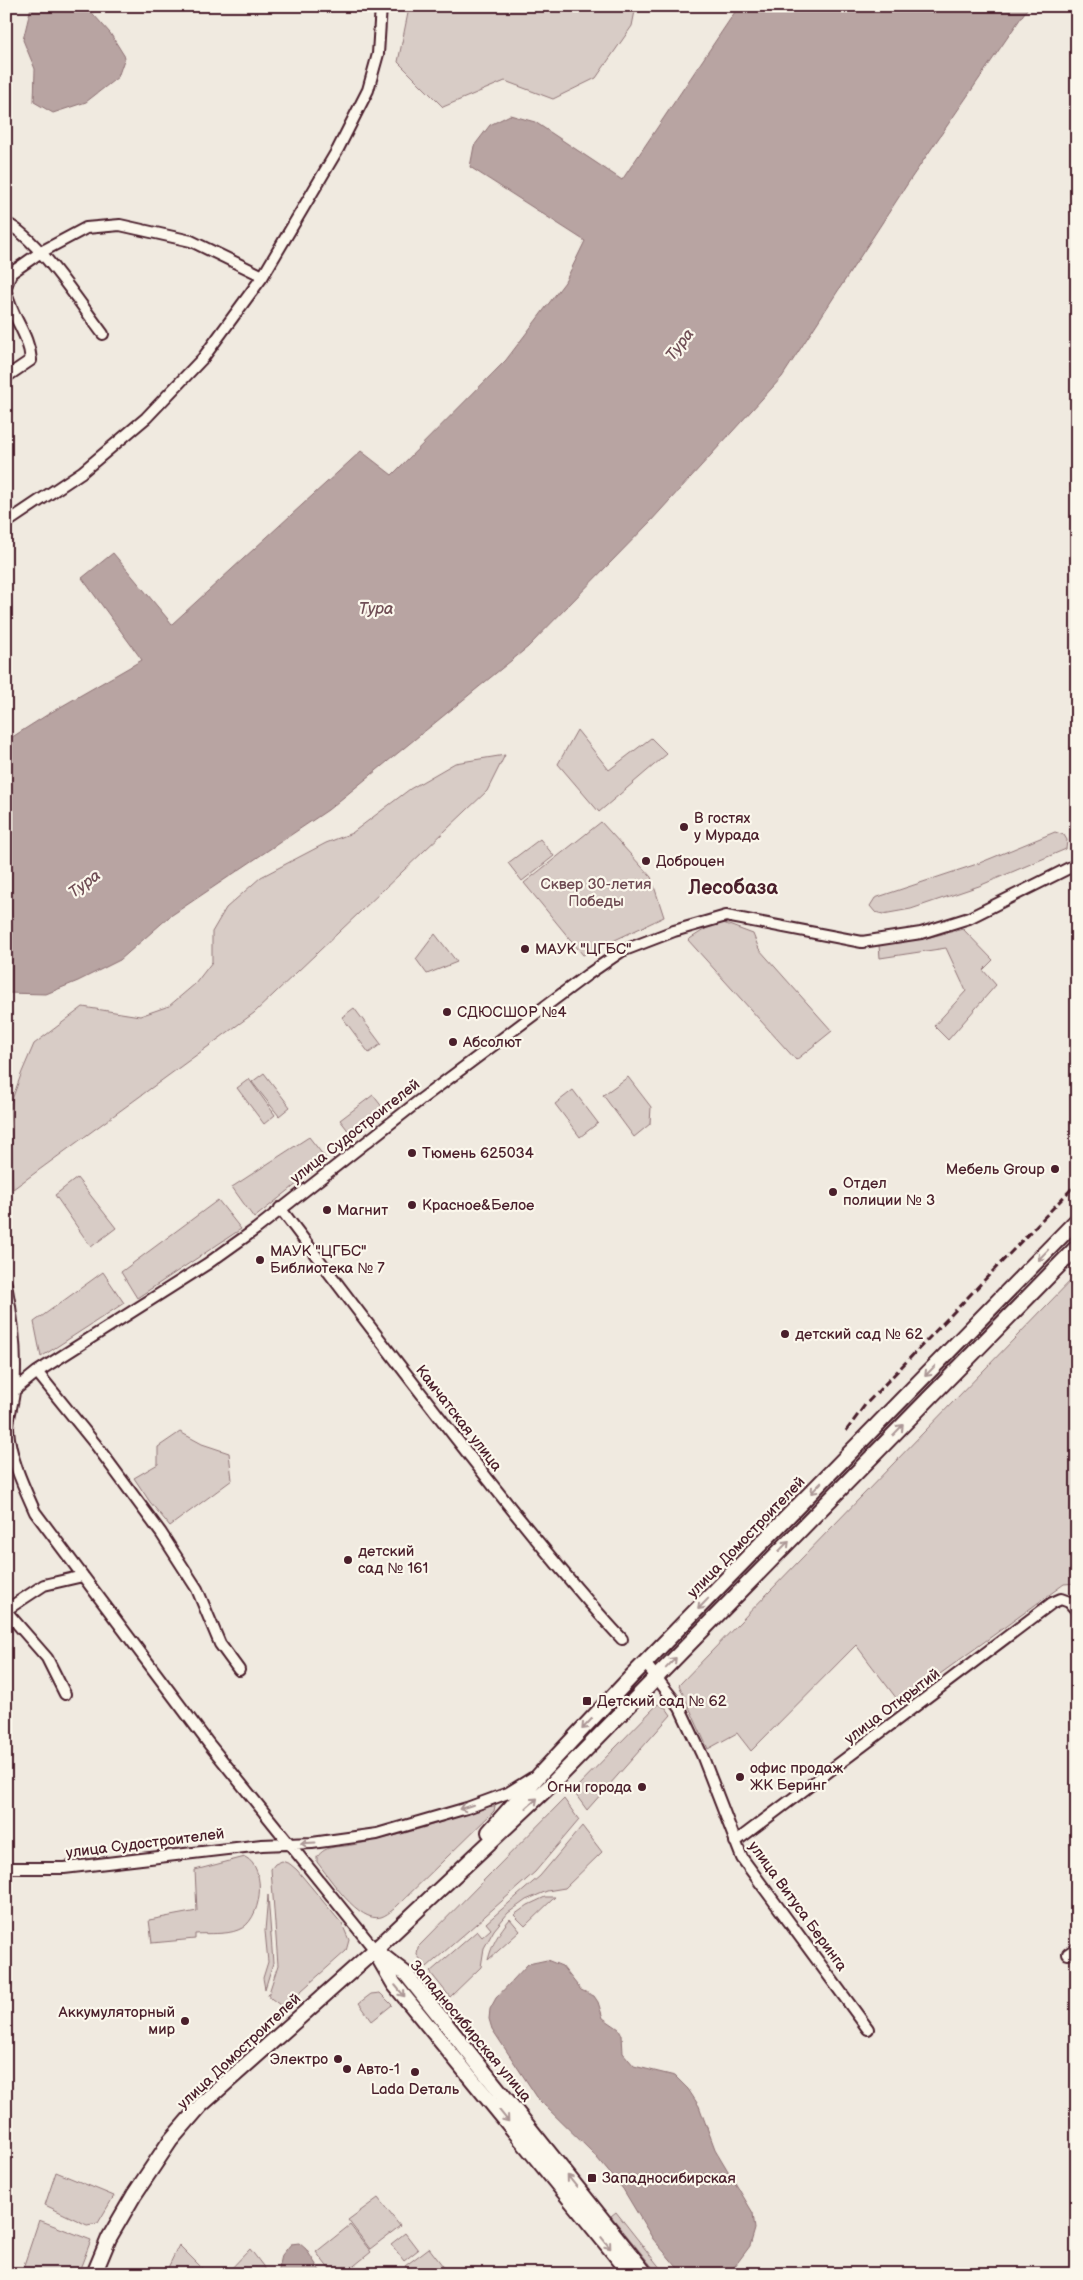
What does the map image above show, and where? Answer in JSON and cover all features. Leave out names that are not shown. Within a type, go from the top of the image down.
[{"type":"main road","name":"улица Домостроителей","points":[[444,1883],[542,1772],[645,1663],[1077,1220]]},
{"type":"main road","name":"улица Домостроителей","points":[[94,2274],[109,2238],[134,2195],[170,2141],[201,2105],[375,1950],[444,1883],[554,1782],[1077,1246]]},
{"type":"main road","name":"Западносибирская улица","points":[[375,1950],[394,1984],[631,2274]]},
{"type":"main road","name":"Западносибирская улица","points":[[375,1950],[406,1974],[646,2274]]},
{"type":"street","points":[[6,523],[82,472],[146,418],[203,358],[263,276],[338,149],[368,90],[378,54],[381,6]]},
{"type":"street","points":[[6,223],[25,234],[41,252],[103,334]]},
{"type":"street","points":[[6,287],[11,273],[41,252],[86,228],[120,225],[191,241],[263,276]]},
{"type":"street","points":[[6,292],[9,304],[30,345],[31,360],[6,377]]},
{"type":"street","name":"улица Судостроителей","points":[[10,1394],[37,1372],[207,1264],[256,1229],[280,1208],[420,1100],[612,957],[654,939],[726,916],[862,942],[921,933],[969,918],[1077,864]]},
{"type":"street","name":"Камчатская улица","points":[[280,1208],[526,1528],[583,1597],[622,1639]]},
{"type":"street","points":[[6,1284],[14,1325],[8,1429],[16,1469],[35,1512],[288,1844],[375,1950]]},
{"type":"street","points":[[37,1372],[96,1445],[161,1533],[197,1589],[220,1644],[240,1670]]},
{"type":"street","points":[[65,1694],[46,1658],[6,1610],[44,1585],[82,1576]]},
{"type":"street","name":"улица Открытий","points":[[734,1842],[1052,1602],[1061,1599],[1069,1602],[1077,1611]]},
{"type":"street","name":"улица Витуса Беринга","points":[[645,1663],[680,1708],[702,1754],[734,1842],[742,1858],[868,2029]]},
{"type":"street","name":"улица Судостроителей","points":[[6,1868],[64,1868],[233,1848],[312,1843],[386,1831],[467,1808],[508,1793],[542,1772]]},
{"type":"green space","points":[[407,6],[636,6],[632,26],[596,78],[553,99],[505,81],[443,107],[398,62],[408,13]]},
{"type":"green space","points":[[577,730],[609,770],[651,738],[667,754],[599,812],[558,764]]},
{"type":"green space","points":[[505,755],[487,791],[254,1013],[13,1189],[10,1105],[34,1044],[83,1007],[140,1016],[169,1006],[195,984],[212,962],[212,932],[226,908],[261,877],[326,843],[352,833],[410,789],[455,763]]},
{"type":"green space","name":"Сквер 30-летия Победы","points":[[601,822],[651,877],[664,917],[583,955],[524,883]]},
{"type":"green space","points":[[1055,832],[1064,835],[1067,840],[1066,849],[979,886],[911,909],[883,914],[875,912],[870,906],[875,898],[977,864]]},
{"type":"green space","points":[[540,839],[554,856],[522,881],[508,863]]},
{"type":"green space","points":[[718,921],[753,934],[759,949],[832,1031],[796,1060],[688,940]]},
{"type":"green space","points":[[963,929],[993,960],[983,970],[996,985],[948,1040],[934,1026],[966,991],[946,948],[880,958],[879,945],[930,937]]},
{"type":"green space","points":[[435,934],[457,962],[427,974],[416,959]]},
{"type":"green space","points":[[354,1008],[381,1044],[369,1053],[342,1017]]},
{"type":"green space","points":[[264,1073],[290,1107],[279,1116],[252,1082]]},
{"type":"green space","points":[[628,1077],[651,1107],[650,1124],[634,1137],[603,1095]]},
{"type":"green space","points":[[249,1079],[275,1115],[264,1124],[237,1088]]},
{"type":"green space","points":[[573,1090],[598,1123],[580,1137],[555,1104]]},
{"type":"green space","points":[[373,1095],[386,1112],[353,1137],[340,1120]]},
{"type":"green space","points":[[309,1137],[327,1160],[254,1218],[232,1187]]},
{"type":"green space","points":[[77,1178],[116,1228],[91,1247],[55,1195]]},
{"type":"green space","points":[[218,1200],[241,1229],[137,1298],[121,1272]]},
{"type":"green space","points":[[1077,1230],[1077,1238],[673,1651],[668,1651]]},
{"type":"green space","points":[[103,1272],[124,1303],[41,1357],[34,1322]]},
{"type":"green space","points":[[1077,1274],[1077,1583],[1064,1584],[900,1703],[856,1645],[751,1751],[737,1733],[708,1749],[679,1685]]},
{"type":"green space","points":[[180,1432],[202,1444],[229,1453],[232,1480],[170,1526],[150,1502],[134,1478],[158,1464],[158,1447]]},
{"type":"green space","points":[[632,1686],[633,1691],[561,1764],[559,1761]]},
{"type":"green space","points":[[658,1704],[666,1708],[671,1715],[587,1810],[573,1791]]},
{"type":"green space","points":[[564,1799],[579,1820],[535,1872],[427,1967],[417,1955],[418,1947]]},
{"type":"green space","points":[[495,1806],[494,1811],[394,1909],[381,1917],[372,1917],[354,1907],[317,1862],[317,1857],[329,1848],[370,1842],[439,1823]]},
{"type":"green space","points":[[582,1826],[602,1852],[565,1888],[547,1891],[526,1900],[508,1913],[494,1930],[484,1948],[481,1967],[450,1997],[430,1972],[477,1931],[482,1937],[491,1929],[486,1923],[540,1876]]},
{"type":"green space","points":[[245,1857],[252,1863],[257,1872],[259,1883],[257,1906],[246,1925],[228,1933],[195,1934],[195,1939],[152,1943],[149,1920],[197,1911],[195,1870]]},
{"type":"green space","points":[[282,1861],[290,1864],[297,1870],[342,1924],[349,1940],[346,1951],[301,1991],[294,2002],[288,2005],[280,2005],[268,1996],[278,1965],[271,1869],[275,1864]]},
{"type":"green space","points":[[268,1895],[273,1963],[265,1989],[263,1978],[268,1962],[265,1931]]},
{"type":"green space","points":[[545,1897],[555,1897],[525,1926],[514,1915],[528,1905]]},
{"type":"green space","points":[[510,1919],[520,1931],[488,1960],[496,1938]]},
{"type":"green space","points":[[380,1993],[392,2005],[372,2021],[359,2003],[371,1994]]},
{"type":"green space","points":[[56,2172],[114,2196],[98,2223],[87,2225],[45,2205]]},
{"type":"green space","points":[[378,2198],[400,2226],[370,2249],[348,2220]]},
{"type":"green space","points":[[616,2212],[665,2274],[658,2274],[611,2216]]},
{"type":"green space","points":[[39,2220],[91,2240],[78,2274],[21,2274]]},
{"type":"green space","points":[[350,2225],[371,2252],[344,2274],[333,2274],[316,2252]]},
{"type":"green space","points":[[405,2233],[418,2250],[404,2261],[391,2244]]},
{"type":"green space","points":[[179,2245],[208,2274],[165,2274]]},
{"type":"green space","points":[[429,2248],[449,2274],[411,2274],[405,2266]]},
{"type":"green space","points":[[250,2249],[269,2274],[226,2274]]},
{"type":"water","points":[[86,6],[110,33],[125,57],[118,77],[86,102],[53,113],[34,102],[35,69],[23,40],[31,7]]},
{"type":"water","name":"Тура","points":[[739,6],[1029,6],[910,180],[782,377],[650,522],[528,647],[328,810],[169,917],[120,960],[78,981],[46,994],[6,993],[6,741],[50,713],[142,660],[82,578],[113,553],[172,624],[361,451],[392,475],[506,360],[565,282],[585,241],[470,167],[474,146],[490,125],[510,115],[535,122],[622,180]]},
{"type":"water","points":[[547,1960],[562,1966],[581,1990],[594,1996],[603,2018],[619,2029],[622,2035],[623,2053],[634,2066],[675,2076],[688,2089],[699,2106],[715,2149],[753,2213],[755,2229],[750,2246],[735,2266],[723,2274],[682,2273],[653,2239],[623,2189],[592,2152],[539,2100],[492,2029],[489,2019],[490,2009],[496,1998],[528,1964]]},
{"type":"water","points":[[299,2243],[306,2249],[322,2274],[278,2274],[282,2255],[291,2244]]},
{"type":"railway","points":[[846,1431],[865,1405],[1077,1183]]},
{"type":"place","name":"В гостях у Мурада","points":[[684,827]]},
{"type":"place","name":"Доброцен","points":[[646,861]]},
{"type":"place","name":"МАУК \"ЦГБС\"","points":[[525,949]]},
{"type":"place","name":"СДЮСШОР №4","points":[[447,1012]]},
{"type":"place","name":"Абсолют","points":[[453,1042]]},
{"type":"place","name":"Тюмень 625034","points":[[412,1153]]},
{"type":"place","name":"Мебель Group","points":[[1055,1169]]},
{"type":"place","name":"Отдел полиции № 3","points":[[833,1192]]},
{"type":"place","name":"Красное&Белое","points":[[412,1205]]},
{"type":"place","name":"Магнит","points":[[327,1210]]},
{"type":"place","name":"МАУК \"ЦГБС\" Библиотека № 7","points":[[260,1260]]},
{"type":"place","name":"детский сад № 62","points":[[785,1334]]},
{"type":"place","name":"детский сад № 161","points":[[348,1560]]},
{"type":"place","name":"Детский сад № 62","points":[[587,1701]]},
{"type":"place","name":"офис продаж ЖК Беринг","points":[[740,1777]]},
{"type":"place","name":"Огни города","points":[[642,1787]]},
{"type":"place","name":"Аккумуляторный мир","points":[[185,2021]]},
{"type":"place","name":"Электро","points":[[338,2059]]},
{"type":"place","name":"Авто-1","points":[[347,2069]]},
{"type":"place","name":"Lada Dеталь","points":[[415,2072]]},
{"type":"place","name":"Западносибирская","points":[[592,2178]]},
{"type":"district","name":"Лесобаза","points":[[733,887]]}]
